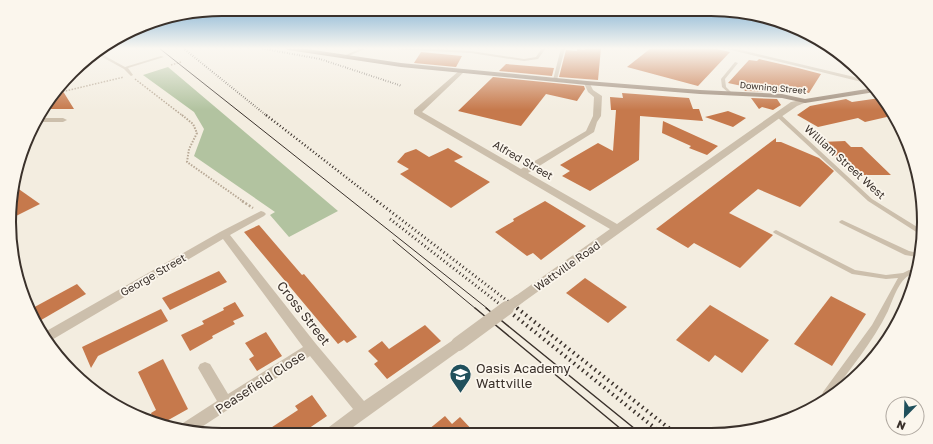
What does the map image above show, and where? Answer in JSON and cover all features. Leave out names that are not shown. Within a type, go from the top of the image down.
[{"type":"street","name":"Downing Street","points":[[443,69],[587,83],[730,94],[782,96],[806,101],[869,91]]},
{"type":"street","points":[[813,69],[861,80]]},
{"type":"street","name":"Alfred Street","points":[[462,71],[417,112],[618,229]]},
{"type":"street","points":[[521,173],[590,132],[593,122],[597,116],[598,96],[590,91],[587,83]]},
{"type":"street","name":"Wattville Road","points":[[339,428],[778,115],[794,104],[806,101]]},
{"type":"street","points":[[43,120],[62,120]]},
{"type":"street","name":"George Street","points":[[50,335],[261,214]]},
{"type":"street","name":"Cross Street","points":[[224,234],[311,348],[363,410]]},
{"type":"street","name":"Peasefield Close","points":[[192,426],[311,348]]},
{"type":"street","points":[[205,368],[226,404]]},
{"type":"lane","points":[[127,69],[131,75]]},
{"type":"lane","points":[[555,80],[558,69]]},
{"type":"lane","points":[[730,94],[724,87],[723,79],[731,69]]},
{"type":"lane","name":"William Street West","points":[[778,115],[870,200],[917,230]]},
{"type":"lane","points":[[842,222],[907,253],[914,254]]},
{"type":"lane","points":[[776,232],[854,272],[886,277],[904,275]]},
{"type":"lane","points":[[830,389],[882,316],[895,288],[904,275],[911,272]]},
{"type":"path","points":[[63,92],[131,75],[193,124],[198,133],[189,149],[187,162],[261,214]]},
{"type":"green space","points":[[163,69],[170,69],[338,211],[289,237],[270,215],[275,212],[194,156],[204,129],[194,112],[143,75]]},
{"type":"building","points":[[501,69],[554,69],[552,76],[499,71]]},
{"type":"building","points":[[561,69],[599,69],[598,80],[559,77]]},
{"type":"building","points":[[633,69],[714,69],[698,86]]},
{"type":"building","points":[[741,69],[801,69],[821,74],[809,93],[745,91],[742,86],[728,83]]},
{"type":"building","points":[[493,77],[584,86],[585,89],[577,101],[546,94],[521,126],[458,111]]},
{"type":"building","points":[[63,91],[74,109],[50,109]]},
{"type":"building","points":[[622,93],[689,98],[693,109],[699,109],[703,121],[640,116],[639,160],[590,191],[562,176],[570,171],[560,165],[598,143],[613,151],[616,110],[611,110],[610,97],[623,98]]},
{"type":"building","points":[[751,98],[777,99],[781,105],[773,110],[762,107],[759,109]]},
{"type":"building","points":[[846,99],[852,102],[875,99],[888,117],[865,122],[858,118],[818,127],[797,115],[810,106]]},
{"type":"building","points":[[728,111],[746,118],[733,127],[705,117]]},
{"type":"building","points":[[663,121],[718,146],[707,155],[689,148],[691,146],[662,133]]},
{"type":"building","points":[[776,138],[776,142],[781,142],[819,158],[834,171],[800,207],[758,189],[729,213],[773,235],[740,268],[694,243],[688,248],[656,229]]},
{"type":"building","points":[[845,141],[851,147],[862,147],[891,175],[856,175],[821,142]]},
{"type":"building","points":[[448,148],[463,157],[454,161],[490,182],[451,208],[400,174],[409,169],[397,162],[405,153],[416,149],[429,157]]},
{"type":"building","points":[[19,189],[40,204],[16,216]]},
{"type":"building","points":[[545,201],[586,226],[541,260],[533,253],[527,256],[495,232],[514,221],[513,219]]},
{"type":"building","points":[[259,225],[302,275],[304,274],[357,337],[347,343],[344,340],[338,344],[244,232]]},
{"type":"building","points":[[219,271],[227,282],[170,310],[162,298]]},
{"type":"building","points":[[585,278],[627,307],[608,323],[566,293]]},
{"type":"building","points":[[77,284],[86,294],[41,320],[35,307]]},
{"type":"building","points":[[831,296],[866,314],[832,366],[794,344]]},
{"type":"building","points":[[235,302],[244,316],[233,321],[235,324],[212,336],[213,338],[190,351],[181,335],[204,324],[202,321],[224,310],[223,308]]},
{"type":"building","points":[[710,305],[769,340],[742,373],[715,355],[709,362],[676,340]]},
{"type":"building","points":[[161,309],[168,321],[98,356],[91,368],[82,347]]},
{"type":"building","points":[[425,325],[441,341],[387,379],[374,364],[378,361],[368,351],[382,341],[389,349]]},
{"type":"building","points":[[266,332],[282,356],[257,371],[249,359],[254,356],[245,343]]},
{"type":"building","points":[[163,359],[188,409],[167,421],[152,415],[151,413],[156,410],[138,372]]},
{"type":"building","points":[[312,395],[327,416],[309,428],[271,428],[298,410],[295,406]]},
{"type":"building","points":[[445,416],[452,424],[460,417],[470,428],[430,428]]},
{"type":"tram line","points":[[185,69],[488,309]]},
{"type":"tram line","points":[[393,240],[476,309]]},
{"type":"tram line","points":[[475,308],[620,428]]},
{"type":"tram line","points":[[486,308],[634,428]]},
{"type":"railway","points":[[209,69],[267,116]]},
{"type":"railway","points":[[350,69],[402,86]]},
{"type":"railway","points":[[266,115],[378,202]]},
{"type":"railway","points":[[377,201],[518,309]]},
{"type":"railway","points":[[390,219],[506,309]]},
{"type":"railway","points":[[505,308],[655,428]]},
{"type":"railway","points":[[517,308],[669,428]]},
{"type":"place","name":"Oasis Academy Wattville","points":[[460,394]]}]
